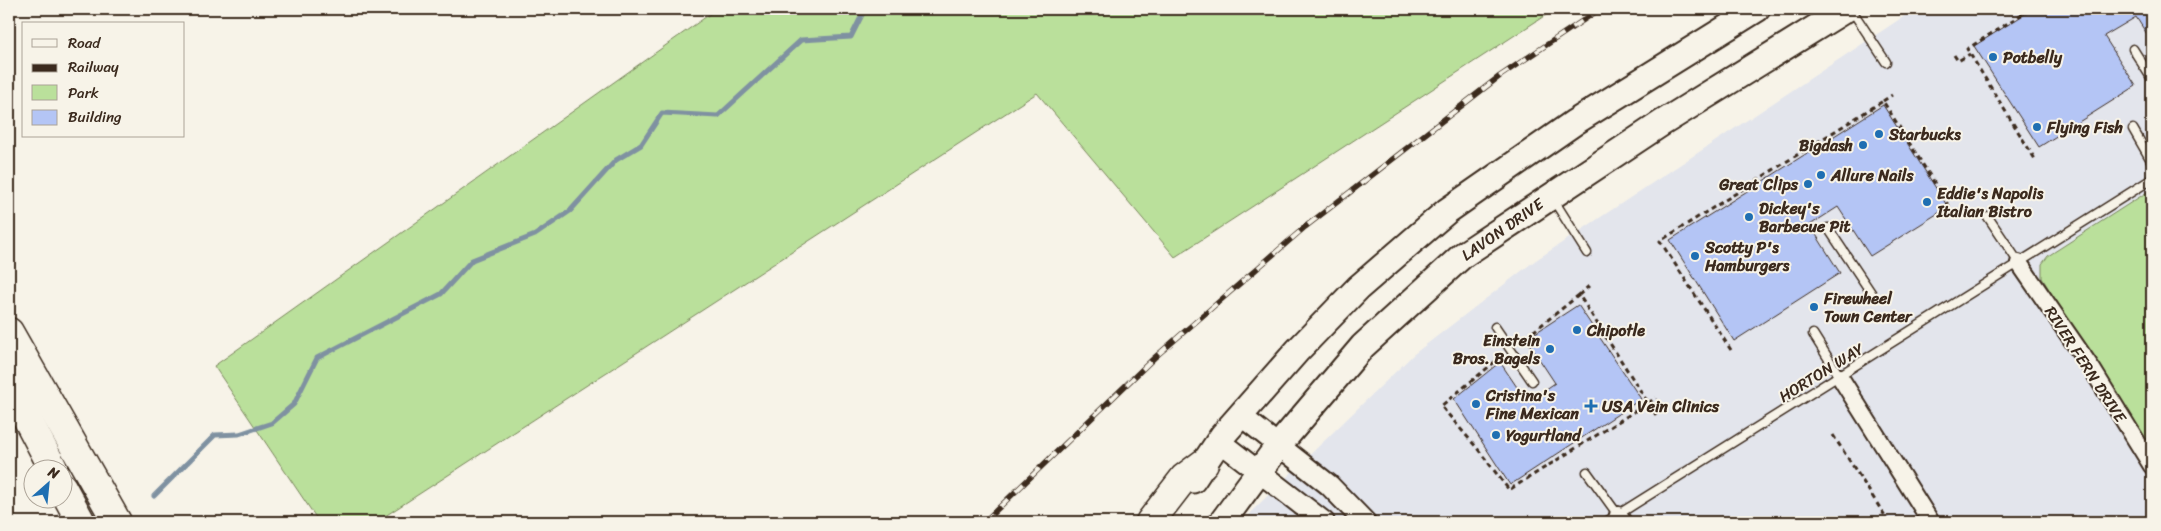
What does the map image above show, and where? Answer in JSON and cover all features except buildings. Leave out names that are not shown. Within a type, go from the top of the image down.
[{"type":"highway","points":[[9,332],[117,522]]},
{"type":"highway","points":[[9,384],[48,458]]},
{"type":"highway","points":[[1150,522],[1184,478],[1204,463]]},
{"type":"highway","points":[[72,505],[81,522]]},
{"type":"main road","points":[[1166,522],[1219,441],[1298,350],[1358,288],[1447,211],[1575,122],[1757,9]]},
{"type":"main road","name":"LAVON DRIVE","points":[[1222,522],[1278,446],[1363,346],[1463,255],[1662,123],[1846,9]]},
{"type":"street","name":"RIVER FERN DRIVE","points":[[2019,263],[2092,369],[2152,466]]},
{"type":"street","points":[[1840,377],[1931,522]]},
{"type":"street","points":[[1240,416],[1329,486],[1365,522]]},
{"type":"street","points":[[1219,441],[1324,522]]},
{"type":"lane","points":[[1851,9],[1886,62]]},
{"type":"lane","points":[[2133,50],[2152,79]]},
{"type":"lane","points":[[2134,130],[2152,162]]},
{"type":"lane","name":"HORTON WAY","points":[[1616,520],[2152,179]]},
{"type":"lane","points":[[1550,196],[1587,254]]},
{"type":"lane","points":[[1988,216],[2019,263]]},
{"type":"lane","points":[[1828,228],[1872,294]]},
{"type":"lane","points":[[1495,327],[1532,381]]},
{"type":"lane","points":[[1813,334],[1840,377]]},
{"type":"lane","points":[[1587,472],[1616,520]]},
{"type":"path","points":[[2030,9],[1966,49],[2035,160]]},
{"type":"path","points":[[1954,55],[1958,61],[1970,54]]},
{"type":"path","points":[[1731,350],[1660,241],[1892,95]]},
{"type":"path","points":[[1882,101],[1952,211]]},
{"type":"path","points":[[1589,286],[1441,406],[1477,448],[1509,490],[1656,398]]},
{"type":"path","points":[[1578,295],[1656,415]]},
{"type":"path","points":[[1833,435],[1889,522]]},
{"type":"shaded area","name":"Firewheel Town Center","points":[[1915,9],[2152,9],[2152,522],[1245,522],[1253,510],[1414,354],[1536,260]]},
{"type":"green space","points":[[717,9],[1555,9],[1175,257],[1037,93],[376,522],[319,522],[214,366]]},
{"type":"green space","points":[[2152,189],[2152,453],[2042,278],[2042,264],[2048,256]]},
{"type":"waterway","points":[[154,496],[215,435],[239,434],[272,423],[294,404],[317,358],[441,294],[472,260],[535,235],[570,211],[616,160],[641,145],[662,113],[718,116],[801,40],[851,37],[865,9]]},
{"type":"railway","points":[[984,522],[1154,358],[1305,227],[1500,76],[1600,9]]},
{"type":"place","name":"Potbelly","points":[[1993,57]]},
{"type":"place","name":"Flying Fish","points":[[2037,127]]},
{"type":"place","name":"Starbucks","points":[[1879,134]]},
{"type":"place","name":"Bigdash","points":[[1863,145]]},
{"type":"place","name":"Allure Nails","points":[[1821,175]]},
{"type":"place","name":"Great Clips","points":[[1808,184]]},
{"type":"place","name":"Eddie's Napolis Italian Bistro","points":[[1927,202]]},
{"type":"place","name":"Dickey's Barbecue Pit","points":[[1749,217]]},
{"type":"place","name":"Scotty P's Hamburgers","points":[[1695,256]]},
{"type":"place","name":"Firewheel Town Center","points":[[1814,307]]},
{"type":"place","name":"Chipotle","points":[[1577,330]]},
{"type":"place","name":"Einstein Bros. Bagels","points":[[1550,349]]},
{"type":"place","name":"Cristina's Fine Mexican","points":[[1476,404]]},
{"type":"place","name":"USA Vein Clinics","points":[[1591,406]]},
{"type":"place","name":"Yogurtland","points":[[1496,435]]}]
